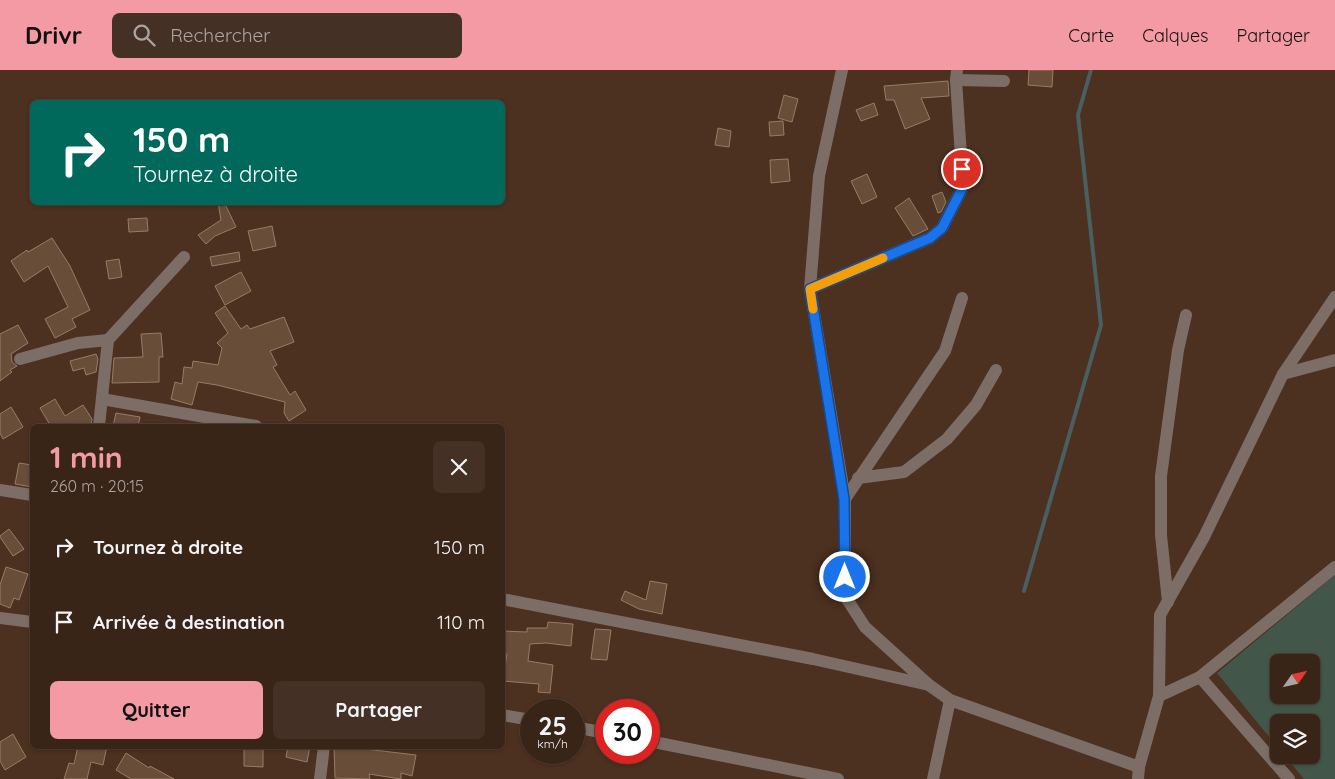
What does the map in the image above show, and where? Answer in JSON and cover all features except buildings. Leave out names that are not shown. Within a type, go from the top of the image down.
[{"type":"street","points":[[842,70],[819,176],[810,289],[844,499],[845,596],[865,627],[929,686],[950,700],[1138,773],[1159,696],[1160,615],[1204,537],[1282,374],[1335,297]]},
{"type":"street","points":[[810,289],[930,238],[942,228],[963,187],[957,75],[1004,81]]},
{"type":"street","points":[[99,424],[108,340],[184,257]]},
{"type":"street","points":[[844,499],[945,351],[962,298]]},
{"type":"street","points":[[1168,602],[1161,535],[1161,476],[1178,350],[1186,315]]},
{"type":"street","points":[[20,359],[78,343],[108,340]]},
{"type":"street","points":[[1282,374],[1335,360]]},
{"type":"street","points":[[858,478],[904,472],[947,439],[976,406],[996,370]]},
{"type":"street","points":[[102,399],[245,424]]},
{"type":"street","points":[[0,490],[30,495]]},
{"type":"street","points":[[1159,696],[1200,677],[1335,567]]},
{"type":"street","points":[[505,600],[813,659],[929,686]]},
{"type":"street","points":[[0,618],[30,622]]},
{"type":"street","points":[[1200,677],[1290,779]]},
{"type":"street","points":[[933,779],[950,700]]},
{"type":"street","points":[[505,716],[520,718]]},
{"type":"street","points":[[660,743],[838,779]]},
{"type":"street","points":[[320,779],[324,749]]},
{"type":"green space","points":[[1335,575],[1335,779],[1304,779],[1292,764],[1320,764],[1320,714],[1270,714],[1270,738],[1217,673]]},
{"type":"waterway","points":[[1024,591],[1101,325],[1078,115],[1091,70]]},
{"type":"slow traffic","points":[[813,309],[810,289],[883,258]]},
{"type":"route","points":[[845,577],[844,499],[810,289],[930,238],[942,228],[963,187],[962,169]]}]
